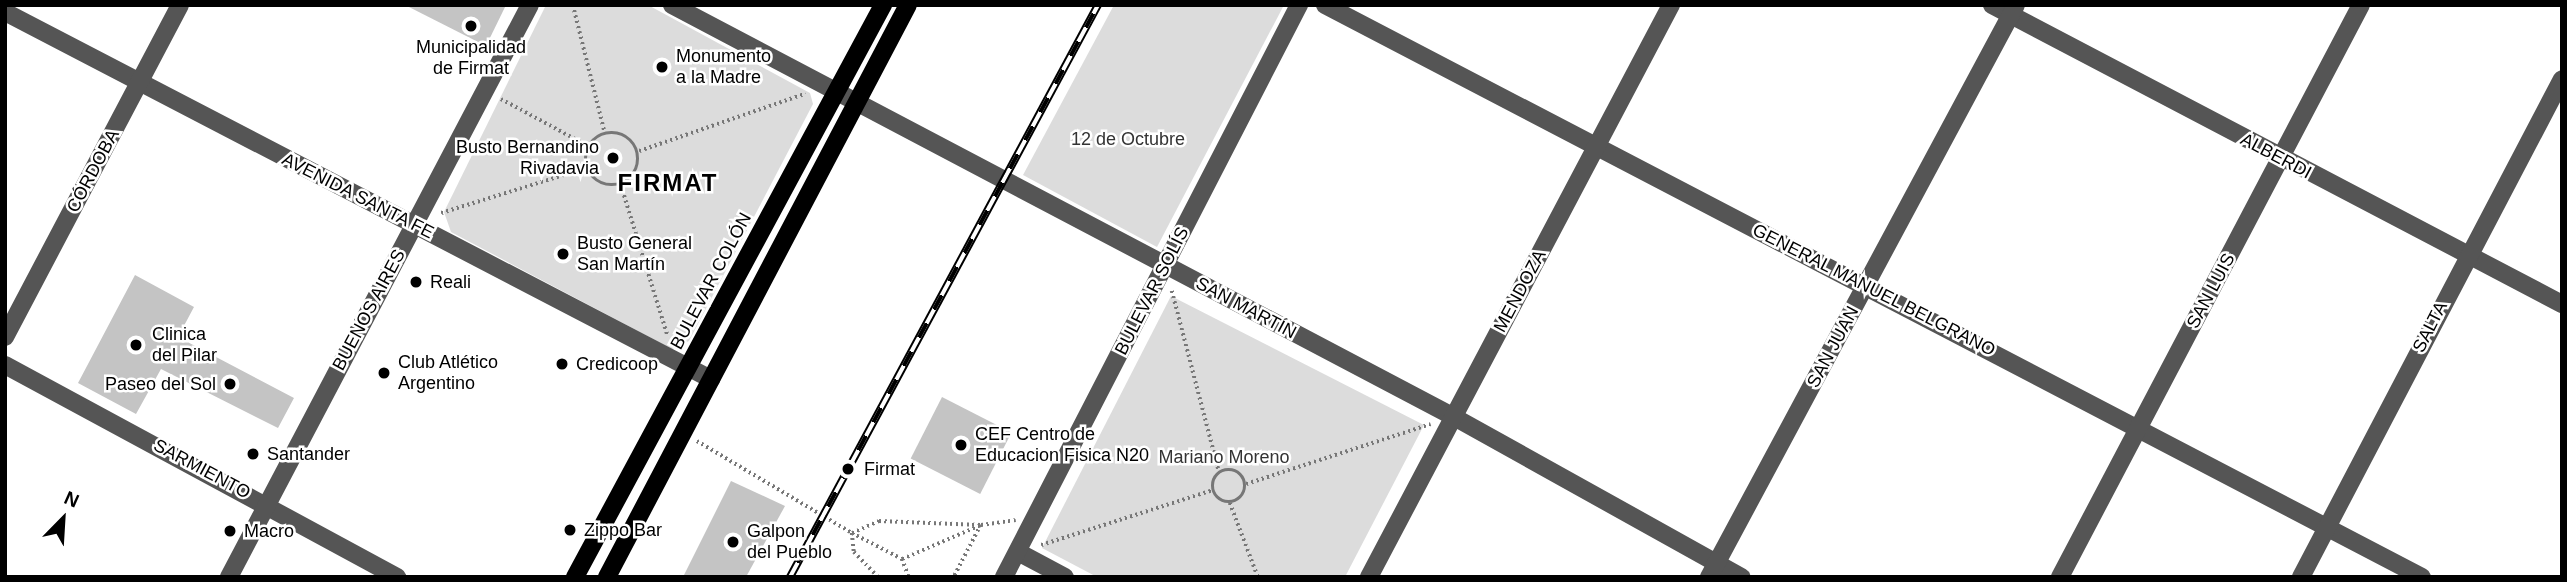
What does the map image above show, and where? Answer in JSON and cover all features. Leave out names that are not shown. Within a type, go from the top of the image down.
[{"type":"main road","name":"BULEVAR COLÓN","points":[[575,577],[883,5]]},
{"type":"main road","points":[[607,577],[908,5]]},
{"type":"street","name":"CÓRDOBA","points":[[5,337],[180,5]]},
{"type":"street","name":"BUENOS AIRES","points":[[229,577],[530,5]]},
{"type":"street","name":"SAN MARTÍN","points":[[672,5],[1454,416],[1712,570],[1742,577]]},
{"type":"street","name":"BULEVAR SOLÍS","points":[[1004,577],[1299,5]]},
{"type":"street","name":"GENERAL MANUEL BELGRANO","points":[[1325,5],[2329,525],[2422,577]]},
{"type":"street","name":"MENDOZA","points":[[1369,577],[1671,5]]},
{"type":"street","name":"ALBERDI","points":[[1992,5],[2013,10],[2280,159],[2562,304]]},
{"type":"street","name":"SAN LUIS","points":[[2060,577],[2361,5]]},
{"type":"street","name":"SAN JUAN","points":[[1712,570],[2013,10]]},
{"type":"street","name":"AVENIDA SANTA FE","points":[[5,12],[711,379]]},
{"type":"street","name":"SALTA","points":[[2301,577],[2467,254],[2562,79]]},
{"type":"street","name":"SARMIENTO","points":[[5,365],[267,503],[397,577]]},
{"type":"street","points":[[1018,552],[1065,577]]},
{"type":"path","points":[[573,5],[605,133]]},
{"type":"path","points":[[485,90],[588,146]]},
{"type":"path","points":[[639,151],[810,93],[837,91]]},
{"type":"path","points":[[605,133],[625,135],[639,151],[636,173],[621,185],[602,185],[586,168],[588,146],[605,133]]},
{"type":"path","points":[[413,226],[586,168]]},
{"type":"path","points":[[621,185],[672,349],[688,366]]},
{"type":"path","points":[[1166,266],[1219,472],[1213,490]]},
{"type":"path","points":[[1246,484],[1454,416]]},
{"type":"path","points":[[683,433],[852,533],[902,559],[909,577]]},
{"type":"path","points":[[1213,490],[1220,500],[1230,503],[1242,497],[1246,484],[1241,474],[1231,468],[1219,472]]},
{"type":"path","points":[[1018,552],[1213,490]]},
{"type":"path","points":[[1230,503],[1258,577]]},
{"type":"path","points":[[852,533],[878,521],[981,525],[1035,518]]},
{"type":"path","points":[[902,559],[981,525]]},
{"type":"path","points":[[954,577],[981,525]]},
{"type":"path","points":[[852,533],[854,552],[878,577]]},
{"type":"green space","points":[[546,5],[648,5],[810,93],[813,104],[689,341],[672,349],[451,232],[444,212]]},
{"type":"green space","name":"12 de Octubre","points":[[1114,5],[1284,5],[1157,247],[1023,175]]},
{"type":"green space","name":"Mariano Moreno","points":[[1171,296],[1424,425],[1345,577],[1097,577],[1042,548]]},
{"type":"building","name":"Municipalidad de Firmat","points":[[405,5],[506,5],[486,46]]},
{"type":"building","name":"Clinica del Pilar","points":[[135,275],[194,307],[178,337],[294,398],[278,428],[161,369],[136,414],[78,383]]},
{"type":"building","name":"CEF Centro de Educacion Fisica N20","points":[[942,397],[1011,432],[980,494],[911,458]]},
{"type":"building","name":"Galpon del Pueblo","points":[[731,481],[785,506],[746,577],[683,577]]},
{"type":"railway","points":[[790,577],[1098,5]]},
{"type":"place","name":"Municipalidad de Firmat","points":[[471,26]]},
{"type":"place","name":"Monumento a la Madre","points":[[662,67]]},
{"type":"place","name":"Busto Bernandino Rivadavia","points":[[613,158]]},
{"type":"place","name":"Busto General San Martín","points":[[563,254]]},
{"type":"place","name":"Reali","points":[[416,282]]},
{"type":"place","name":"Clinica del Pilar","points":[[136,345]]},
{"type":"place","name":"Credicoop","points":[[562,364]]},
{"type":"place","name":"Club Atlético Argentino","points":[[384,373]]},
{"type":"place","name":"Paseo del Sol","points":[[230,384]]},
{"type":"place","name":"CEF Centro de Educacion Fisica N20","points":[[961,445]]},
{"type":"place","name":"Santander","points":[[253,454]]},
{"type":"place","name":"Firmat","points":[[848,469]]},
{"type":"place","name":"Zippo Bar","points":[[570,530]]},
{"type":"place","name":"Macro","points":[[230,531]]},
{"type":"place","name":"Galpon del Pueblo","points":[[733,542]]},
{"type":"district","name":"FIRMAT","points":[[668,183]]}]
